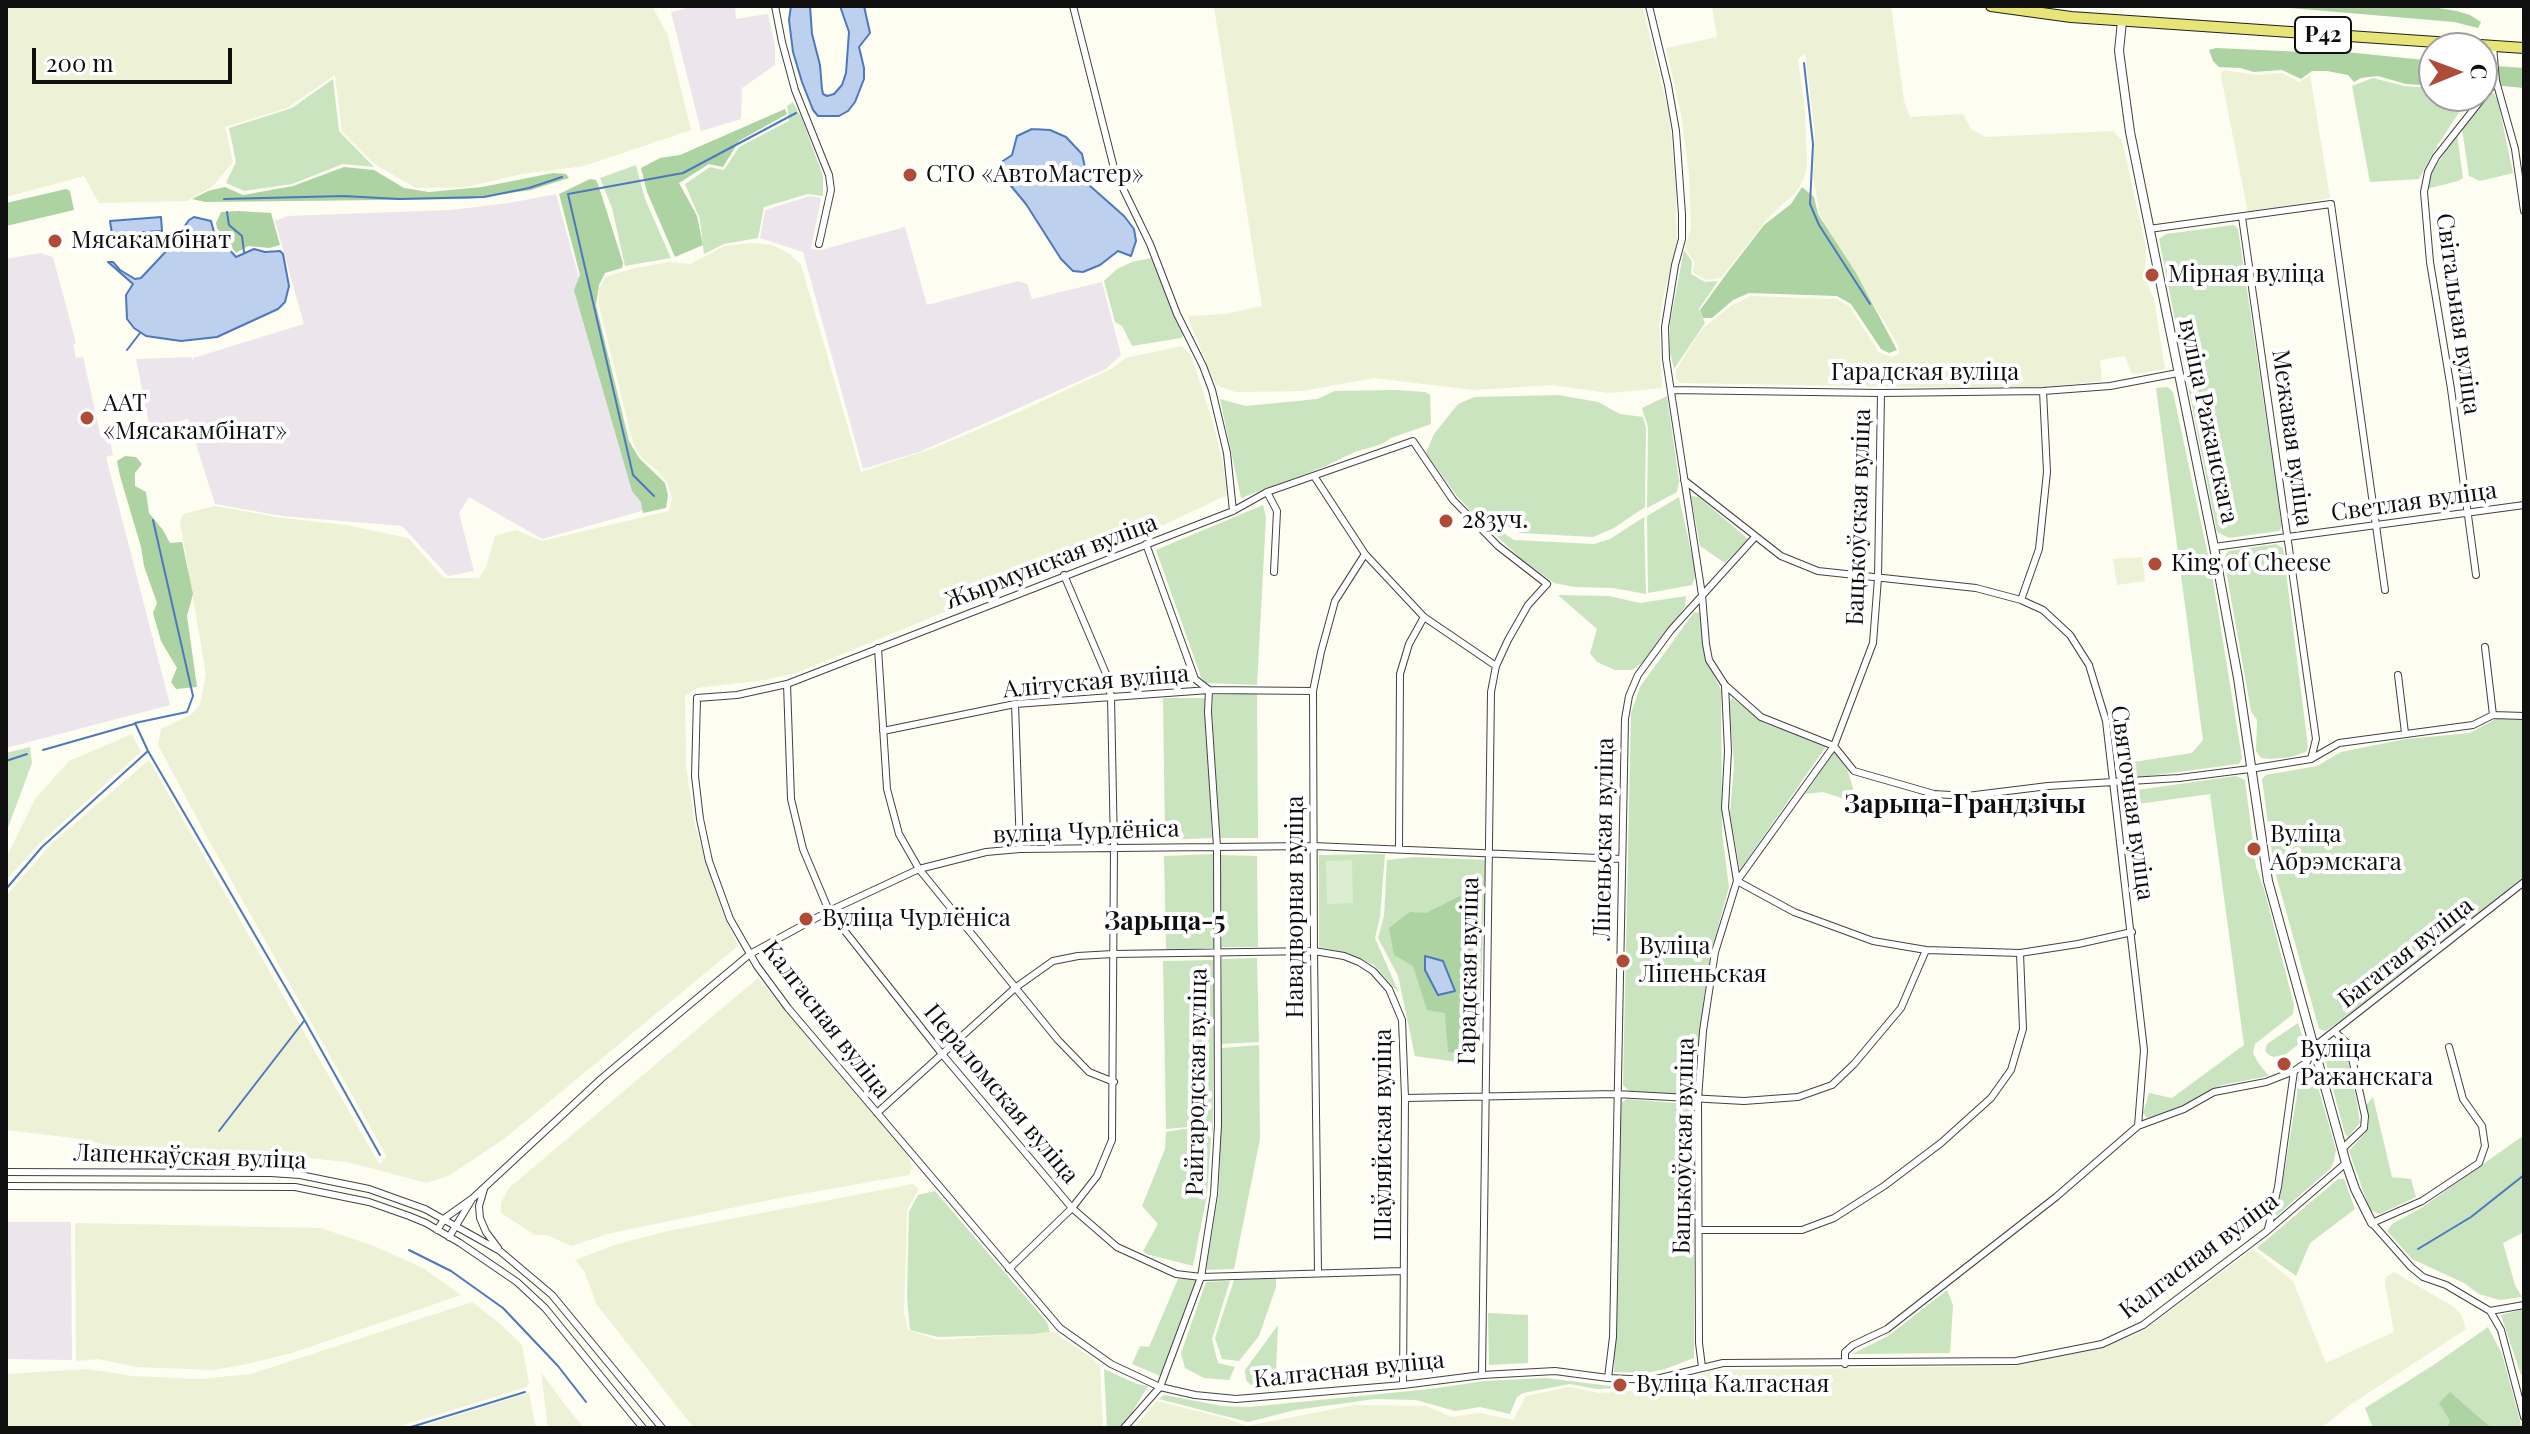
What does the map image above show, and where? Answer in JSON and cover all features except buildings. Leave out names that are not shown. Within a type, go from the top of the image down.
[{"type":"main road","name":"Р42","points":[[1991,6],[2071,17],[2418,41]]},
{"type":"main road","name":"Р42","points":[[2498,46],[2524,48]]},
{"type":"street","points":[[775,6],[795,90],[829,175],[831,190],[819,244]]},
{"type":"street","points":[[1073,6],[1115,172],[1150,244],[1177,314],[1212,390],[1227,453],[1233,511]]},
{"type":"street","points":[[1649,6],[1673,116],[1682,214],[1682,239],[1665,327],[1666,359],[1709,660],[1725,685],[1761,717],[1834,746],[1854,771],[1934,794],[1967,796],[2250,769],[2311,759],[2339,743],[2473,725],[2493,715],[2524,716]]},
{"type":"street","name":"вуліца Ражанскага","points":[[2122,21],[2119,51],[2122,84],[2238,678],[2268,881],[2302,1011],[2315,1046],[2346,1163],[2372,1223],[2423,1277],[2446,1285],[2490,1311]]},
{"type":"street","points":[[2498,88],[2515,149],[2524,211]]},
{"type":"street","name":"Світальная вуліца","points":[[2472,112],[2436,157],[2428,172],[2424,192],[2430,262],[2476,575]]},
{"type":"street","points":[[2515,149],[2523,146]]},
{"type":"street","points":[[2149,229],[2331,204],[2385,590]]},
{"type":"street","name":"Межавая вуліца","points":[[2242,217],[2316,739],[2311,759]]},
{"type":"street","name":"Гарадская вуліца","points":[[1671,390],[1881,393],[2043,391],[2110,386],[2178,373]]},
{"type":"street","points":[[2021,600],[2039,549],[2047,472],[2043,391]]},
{"type":"street","name":"Бацькоўская вуліца","points":[[1702,1367],[1699,1343],[1698,1099],[1703,1031],[1715,952],[1737,881],[1834,746],[1873,643],[1878,578],[1881,393]]},
{"type":"street","name":"Жырмунская вуліца","points":[[697,698],[737,695],[787,684],[1233,511],[1267,492],[1413,441],[1453,500],[1498,546],[1547,584]]},
{"type":"street","points":[[1314,476],[1365,554],[1424,617],[1496,666]]},
{"type":"street","name":"Святочная вуліца","points":[[1684,480],[1781,556],[1818,571],[1976,588],[2021,600],[2043,610],[2070,635],[2089,665],[2106,721],[2144,1050],[2138,1126]]},
{"type":"street","points":[[1267,492],[1277,511],[1274,572]]},
{"type":"street","name":"Светлая вуліца","points":[[2214,547],[2524,505]]},
{"type":"street","name":"Ліпеньская вуліца","points":[[1608,1378],[1613,1337],[1625,719],[1629,696],[1638,675],[1671,630],[1755,537]]},
{"type":"street","points":[[1146,544],[1195,679],[1209,690]]},
{"type":"street","name":"Навадворная вуліца","points":[[1318,1272],[1313,691],[1335,601],[1365,554]]},
{"type":"street","points":[[1009,1269],[1072,1208],[1097,1176],[1112,1140],[1114,848],[1111,697],[1107,676],[1064,575]]},
{"type":"street","name":"Гарадская вуліца","points":[[1482,1375],[1490,708],[1496,666],[1528,605],[1547,584]]},
{"type":"street","points":[[1399,849],[1400,674],[1409,644],[1424,617]]},
{"type":"street","points":[[2485,647],[2493,715]]},
{"type":"street","points":[[878,648],[887,789],[899,834],[919,869],[1058,1040],[1089,1072],[1114,1082]]},
{"type":"street","points":[[2398,675],[2405,733]]},
{"type":"street","name":"Пераломская вуліца","points":[[787,684],[791,799],[803,849],[829,911],[942,1054],[1072,1208],[1117,1247],[1162,1269],[1201,1277],[1403,1271]]},
{"type":"street","points":[[1725,685],[1728,751],[1725,808],[1737,881],[1794,912],[1873,941],[1926,950],[2020,953],[2132,932]]},
{"type":"street","name":"Алітуская вуліца","points":[[883,731],[1015,704],[1209,690],[1313,691]]},
{"type":"street","name":"Райгародская вуліца","points":[[1160,1387],[1201,1277],[1216,1166],[1217,847],[1209,690]]},
{"type":"street","name":"Калгасная вуліца","points":[[697,698],[695,776],[700,819],[709,861],[730,919],[750,954],[788,1008],[1060,1328],[1111,1364],[1160,1387],[1195,1395],[1236,1399],[1555,1371],[1652,1380],[1723,1363],[2016,1361],[2102,1344],[2143,1325],[2267,1231],[2346,1163]]},
{"type":"street","points":[[1015,704],[1020,849]]},
{"type":"street","name":"вуліца Чурлёніса","points":[[473,1198],[602,1078],[750,954],[829,911],[919,869],[975,854],[1020,849],[1313,846],[1622,859]]},
{"type":"street","name":"Багатая вуліца","points":[[2294,1071],[2307,1062],[2315,1046],[2524,882]]},
{"type":"street","points":[[1405,1098],[1616,1094],[1744,1101],[1798,1097],[1832,1085],[1854,1064],[1901,1008],[1926,950]]},
{"type":"street","name":"Шаўляйская вуліца","points":[[877,1113],[1015,988],[1053,961],[1113,954],[1314,951],[1359,962],[1373,971],[1389,989],[1402,1020],[1405,1098],[1403,1385]]},
{"type":"street","points":[[1700,1230],[1802,1230],[1834,1218],[1884,1186],[1941,1143],[1991,1098],[2011,1070],[2023,1029],[2020,953]]},
{"type":"street","points":[[2335,1032],[2349,1045],[2365,1116],[2364,1128],[2342,1149]]},
{"type":"street","points":[[2372,1223],[2422,1201],[2479,1163],[2485,1146],[2482,1126],[2463,1099],[2449,1047]]},
{"type":"street","points":[[1845,1364],[1845,1352],[1853,1345],[1887,1329],[2056,1197],[2138,1126],[2184,1109],[2214,1092],[2266,1082],[2294,1071],[2278,1187],[2267,1231]]},
{"type":"street","name":"Лапенкаўская вуліца","points":[[6,1172],[300,1175],[369,1189],[445,1218],[500,1251],[552,1295],[662,1428]]},
{"type":"street","points":[[487,1183],[479,1206],[480,1218],[500,1251]]},
{"type":"street","name":"Лапенкаўская вуліца","points":[[6,1186],[295,1187],[369,1202],[437,1230],[517,1282],[545,1308],[643,1428]]},
{"type":"street","points":[[437,1230],[445,1218],[473,1198]]},
{"type":"street","points":[[449,1237],[473,1198]]},
{"type":"street","points":[[2524,1305],[2490,1311],[2501,1330],[2524,1417]]},
{"type":"street","points":[[1124,1428],[1160,1387]]},
{"type":"shaded area","points":[[695,6],[735,6],[736,19],[768,14],[775,46],[775,65],[742,88],[741,119],[701,131],[671,12]]},
{"type":"shaded area","points":[[556,194],[579,278],[578,290],[645,510],[542,539],[469,497],[459,513],[474,571],[448,576],[402,526],[282,516],[215,504],[188,419],[150,429],[136,359],[191,357],[193,361],[193,358],[304,324],[275,221],[288,216],[451,210]]},
{"type":"shaded area","points":[[810,196],[821,198],[811,249],[821,250],[905,227],[927,305],[1018,281],[1027,284],[1032,299],[1102,282],[1121,355],[1106,369],[981,425],[919,452],[863,469],[803,252],[760,238],[765,210]]},
{"type":"shaded area","points":[[40,253],[53,257],[76,343],[73,344],[76,358],[83,357],[101,438],[109,436],[113,455],[106,457],[170,705],[6,748],[6,259]]},
{"type":"shaded area","points":[[6,1222],[71,1222],[72,1360],[6,1359]]},
{"type":"green space","points":[[6,6],[652,6],[668,36],[691,130],[584,166],[522,174],[466,187],[416,188],[374,164],[342,132],[335,75],[287,108],[225,127],[233,162],[213,186],[187,201],[99,203],[84,176],[6,197]]},
{"type":"green space","points":[[1642,6],[1669,113],[1676,190],[1677,244],[1659,325],[1662,388],[1609,393],[1552,385],[1474,390],[1374,378],[1303,391],[1236,392],[1216,385],[1189,316],[1226,314],[1262,306],[1214,7]]},
{"type":"green space","points":[[1712,6],[1891,6],[1904,101],[1910,117],[1963,114],[1971,129],[1985,137],[2113,131],[2122,140],[2146,248],[2145,280],[2154,299],[2165,369],[2131,373],[2125,356],[2100,360],[2102,381],[2044,387],[1680,383],[1676,370],[1701,330],[1732,305],[1751,296],[1837,299],[1849,306],[1879,352],[1891,357],[1899,354],[1898,345],[1820,215],[1813,176],[1815,133],[1805,53],[1798,59],[1805,111],[1807,165],[1804,179],[1721,278],[1706,280],[1693,272],[1694,262],[1685,248],[1691,228],[1689,174],[1681,113],[1666,48],[1717,37]]},
{"type":"green space","points":[[2267,6],[2432,7],[2457,11],[2481,22],[2478,28],[2454,22]]},
{"type":"green space","points":[[2209,50],[2336,51],[2418,59],[2418,85],[2378,76],[2354,82],[2348,75],[2327,71],[2312,71],[2301,79],[2282,70],[2254,72],[2219,67]]},
{"type":"green space","points":[[2498,66],[2524,68],[2524,88],[2498,86]]},
{"type":"green space","points":[[2223,70],[2257,75],[2282,73],[2299,82],[2310,75],[2330,198],[2248,213],[2221,76]]},
{"type":"green space","points":[[2373,78],[2418,87],[2418,112],[2459,112],[2419,179],[2370,182],[2352,86]]},
{"type":"green space","points":[[333,79],[339,131],[374,167],[343,164],[292,184],[244,191],[226,183],[236,162],[229,128],[292,108]]},
{"type":"green space","points":[[793,102],[823,176],[823,196],[808,194],[764,207],[758,238],[724,244],[704,254],[700,219],[685,184],[710,167],[724,170],[739,147],[789,121],[787,106]]},
{"type":"green space","points":[[2498,102],[2513,173],[2480,181],[2469,176],[2462,129],[2475,112],[2498,112]]},
{"type":"green space","points":[[785,109],[787,114],[739,141],[723,167],[709,164],[679,183],[697,216],[703,245],[675,257],[647,192],[641,168],[660,158],[680,155]]},
{"type":"green space","points":[[2457,134],[2463,178],[2427,189],[2432,172]]},
{"type":"green space","points":[[636,165],[645,199],[671,258],[625,266],[612,208],[600,178]]},
{"type":"green space","points":[[344,167],[374,170],[404,188],[429,192],[482,187],[553,173],[566,174],[569,178],[531,190],[469,199],[205,202],[192,199],[225,187],[243,195],[293,186]]},
{"type":"green space","points":[[590,179],[598,184],[623,263],[622,268],[605,273],[599,285],[596,305],[629,441],[639,458],[665,483],[668,495],[666,508],[643,513],[641,502],[632,491],[574,290],[580,275],[559,194]]},
{"type":"green space","points":[[1802,187],[1814,197],[1818,214],[1856,273],[1897,350],[1889,353],[1881,349],[1851,304],[1837,296],[1749,293],[1733,300],[1712,318],[1703,318],[1700,310],[1730,269],[1764,225],[1791,204]]},
{"type":"green space","points":[[66,189],[70,191],[74,210],[6,226],[6,203]]},
{"type":"green space","points":[[221,212],[271,213],[280,245],[269,248],[248,246],[236,253],[216,223]]},
{"type":"green space","points":[[2234,225],[2238,229],[2282,526],[2279,531],[2229,538],[2217,532],[2159,239],[2166,234]]},
{"type":"green space","points":[[752,243],[772,245],[790,254],[801,265],[861,472],[934,448],[1019,412],[1111,369],[1126,358],[1182,346],[1191,355],[1213,423],[1227,495],[1119,546],[947,611],[796,673],[697,688],[685,696],[686,766],[695,825],[722,911],[738,946],[504,1139],[450,1175],[427,1183],[347,1162],[241,1151],[139,1152],[74,1138],[6,1130],[6,896],[52,843],[149,760],[379,1164],[387,1157],[158,745],[161,729],[192,714],[200,704],[206,674],[180,522],[183,514],[215,506],[346,525],[408,538],[444,578],[479,578],[486,568],[495,536],[516,530],[542,541],[669,511],[672,499],[668,484],[641,457],[633,443],[599,306],[599,289],[605,277],[631,269],[669,262],[691,264],[724,246]]},
{"type":"green space","points":[[1684,250],[1692,261],[1691,274],[1705,282],[1718,281],[1699,309],[1705,323],[1674,369],[1670,352],[1670,323]]},
{"type":"green space","points":[[1151,258],[1184,334],[1181,338],[1132,346],[1122,326],[1115,322],[1104,281],[1117,269]]},
{"type":"green space","points":[[2168,387],[2173,392],[2212,574],[2242,758],[2239,764],[2140,777],[2126,773],[2118,757],[2127,763],[2192,753],[2203,740],[2156,388]]},
{"type":"green space","points":[[1395,390],[1430,395],[1431,424],[1241,498],[1220,399],[1246,406],[1317,399],[1335,391]]},
{"type":"green space","points":[[1559,395],[1598,402],[1620,414],[1643,417],[1646,428],[1645,507],[1614,528],[1593,537],[1520,533],[1502,523],[1481,522],[1456,495],[1426,453],[1434,434],[1458,404],[1474,397]]},
{"type":"green space","points":[[1667,396],[1679,481],[1677,492],[1647,508],[1648,427],[1642,408]]},
{"type":"green space","points":[[125,456],[136,457],[142,464],[135,473],[135,486],[146,492],[149,513],[170,543],[182,542],[193,594],[187,616],[197,687],[176,689],[171,682],[177,668],[161,641],[153,613],[157,603],[120,476],[117,461]]},
{"type":"green space","points":[[1691,496],[1699,497],[1748,539],[1725,563],[1700,546]]},
{"type":"green space","points":[[1679,497],[1696,574],[1692,585],[1648,593],[1647,516]]},
{"type":"green space","points":[[1263,505],[1266,517],[1257,685],[1206,683],[1201,677],[1156,550]]},
{"type":"green space","points":[[1644,517],[1646,594],[1554,583],[1521,559],[1495,534],[1502,532],[1514,540],[1594,544],[1610,539]]},
{"type":"green space","points":[[2276,544],[2283,548],[2308,747],[2306,752],[2291,757],[2271,759],[2261,758],[2256,751],[2257,720],[2251,711],[2224,559],[2228,551]]},
{"type":"green space","points":[[2142,557],[2145,581],[2117,585],[2113,559]]},
{"type":"green space","points":[[1558,595],[1609,596],[1640,603],[1686,596],[1685,607],[1642,663],[1632,670],[1615,670],[1597,662],[1590,653],[1597,629]]},
{"type":"green space","points":[[1694,612],[1700,613],[1707,662],[1721,690],[1722,833],[1729,887],[1710,956],[1695,1092],[1692,1095],[1629,1091],[1623,1085],[1631,713],[1640,687]]},
{"type":"green space","points":[[1257,693],[1258,838],[1220,838],[1213,695]]},
{"type":"green space","points":[[1163,698],[1205,698],[1212,838],[1165,840]]},
{"type":"green space","points":[[1732,698],[1764,723],[1827,745],[1740,870],[1730,813],[1734,765],[1729,702]]},
{"type":"green space","points":[[2496,719],[2524,719],[2524,876],[2426,956],[2326,1031],[2319,1029],[2274,868],[2262,779],[2266,775],[2317,766],[2341,752],[2406,739],[2470,733]]},
{"type":"green space","points":[[132,734],[141,752],[42,841],[6,880],[6,858],[35,799],[69,761]]},
{"type":"green space","points":[[30,747],[32,763],[6,833],[6,753]]},
{"type":"green space","points":[[1835,751],[1848,771],[1857,803],[1823,792],[1805,794]]},
{"type":"green space","points":[[2236,776],[2245,780],[2256,867],[2294,1005],[2293,1014],[2255,1044],[2253,1053],[2269,1076],[2222,1085],[2179,1108],[2148,1119],[2143,1113],[2149,1093],[2172,1098],[2244,1045],[2210,794],[2131,805],[2137,790]]},
{"type":"green space","points":[[1213,854],[1214,948],[1166,949],[1164,856]]},
{"type":"green space","points":[[1385,854],[1380,917],[1375,938],[1399,993],[1374,965],[1347,953],[1319,947],[1319,855]]},
{"type":"green space","points":[[1220,855],[1257,856],[1258,947],[1222,947]]},
{"type":"green space","points":[[1415,857],[1486,860],[1478,1065],[1415,1056],[1398,976],[1378,938],[1384,916],[1387,860]]},
{"type":"green space","points":[[1352,860],[1353,903],[1327,904],[1326,861]]},
{"type":"green space","points":[[1460,896],[1470,912],[1472,935],[1466,1054],[1448,1052],[1445,1013],[1427,1010],[1413,966],[1394,955],[1389,928],[1410,912],[1426,913]]},
{"type":"green space","points":[[1257,958],[1259,1042],[1221,1044],[1222,959]]},
{"type":"green space","points":[[1214,960],[1213,1133],[1200,1126],[1166,1129],[1163,961]]},
{"type":"green space","points":[[758,978],[908,1155],[912,1167],[909,1175],[607,1234],[572,1246],[547,1235],[535,1235],[501,1213],[501,1203],[509,1188]]},
{"type":"green space","points":[[2298,1023],[2303,1038],[2300,1043],[2286,1054],[2274,1057],[2265,1051],[2267,1044]]},
{"type":"green space","points":[[2332,1040],[2345,1045],[2357,1103],[2360,1123],[2348,1137],[2323,1052]]},
{"type":"green space","points":[[1259,1045],[1260,1139],[1234,1269],[1206,1270],[1219,1190],[1222,1048]]},
{"type":"green space","points":[[2308,1069],[2314,1073],[2336,1150],[2334,1161],[2331,1168],[2273,1219],[2281,1192],[2298,1077]]},
{"type":"green space","points":[[2373,1097],[2392,1177],[2411,1179],[2416,1197],[2380,1214],[2370,1210],[2349,1151],[2367,1131],[2366,1105]]},
{"type":"green space","points":[[1627,1099],[1688,1104],[1694,1114],[1694,1358],[1647,1373],[1614,1372],[1621,1103]]},
{"type":"green space","points":[[1200,1130],[1211,1138],[1207,1195],[1193,1266],[1143,1251],[1158,1224],[1142,1206],[1165,1149],[1166,1132]]},
{"type":"green space","points":[[2524,1135],[2524,1232],[2503,1243],[2515,1285],[2522,1297],[2500,1300],[2479,1294],[2464,1283],[2412,1259],[2387,1231],[2392,1224],[2423,1207]]},
{"type":"green space","points":[[2338,1179],[2344,1179],[2355,1209],[2310,1243],[2296,1276],[2257,1248]]},
{"type":"green space","points":[[913,1184],[919,1189],[907,1210],[904,1312],[908,1330],[938,1340],[1054,1332],[1100,1367],[1103,1428],[694,1428],[597,1305],[584,1271],[575,1260],[618,1244],[668,1231]]},
{"type":"green space","points":[[935,1191],[1047,1322],[1050,1332],[938,1337],[910,1330],[907,1297],[909,1212],[918,1195]]},
{"type":"green space","points":[[75,1223],[321,1228],[374,1246],[423,1268],[461,1295],[292,1353],[213,1370],[136,1367],[99,1359],[76,1361]]},
{"type":"green space","points":[[2253,1249],[2293,1281],[2326,1363],[2394,1332],[2385,1283],[2386,1277],[2394,1272],[2454,1307],[2461,1314],[2466,1329],[2350,1405],[2321,1428],[1134,1428],[1157,1401],[1247,1426],[1355,1405],[1426,1406],[1452,1417],[1480,1413],[1513,1420],[1526,1396],[1569,1387],[1599,1393],[1648,1390],[1713,1370],[2012,1366],[2107,1346],[2142,1332]]},
{"type":"green space","points":[[1276,1278],[1276,1287],[1259,1336],[1239,1361],[1222,1359],[1215,1338],[1234,1280]]},
{"type":"green space","points":[[1178,1279],[1196,1279],[1160,1376],[1132,1364],[1140,1346],[1149,1347]]},
{"type":"green space","points":[[1230,1281],[1212,1339],[1218,1363],[1235,1367],[1229,1380],[1204,1378],[1185,1368],[1181,1353],[1206,1282]]},
{"type":"green space","points":[[1947,1290],[1953,1305],[1950,1353],[1852,1354],[1888,1336]]},
{"type":"green space","points":[[472,1302],[522,1345],[529,1383],[527,1387],[394,1428],[6,1428],[6,1374],[87,1369],[132,1376],[199,1379],[251,1374]]},
{"type":"green space","points":[[2524,1309],[2524,1372],[2521,1375],[2501,1315]]},
{"type":"green space","points":[[1488,1313],[1528,1315],[1528,1363],[1489,1365]]},
{"type":"green space","points":[[1278,1325],[1276,1371],[1268,1384],[1253,1387],[1246,1380],[1245,1370]]},
{"type":"green space","points":[[2488,1327],[2502,1354],[2522,1428],[2373,1428],[2365,1408]]},
{"type":"green space","points":[[1104,1369],[1148,1386],[1119,1428],[1107,1428]]},
{"type":"green space","points":[[541,1372],[566,1406],[584,1428],[548,1428]]},
{"type":"green space","points":[[1546,1378],[1626,1388],[1596,1389],[1570,1384],[1523,1393],[1517,1397],[1510,1414],[1480,1407],[1455,1411],[1416,1400],[1375,1399],[1295,1410],[1248,1422],[1159,1399],[1164,1395],[1222,1406],[1249,1407],[1485,1381]]},
{"type":"green space","points":[[2450,1392],[2492,1428],[2447,1428],[2450,1421],[2439,1403]]},
{"type":"green space","points":[[529,1393],[536,1428],[416,1428]]},
{"type":"water","points":[[791,6],[810,6],[822,89],[827,96],[834,94],[842,85],[846,73],[849,32],[840,6],[864,6],[870,33],[859,47],[864,79],[855,102],[839,116],[818,116],[813,110],[793,52],[789,20]]},
{"type":"water","points":[[1032,129],[1050,130],[1066,137],[1082,154],[1089,185],[1134,229],[1136,241],[1131,256],[1118,251],[1100,265],[1083,272],[1073,271],[1061,259],[1026,204],[1011,186],[998,177],[1000,163],[1012,155],[1017,136]]},
{"type":"water","points":[[161,217],[162,231],[112,234],[110,221]]},
{"type":"water","points":[[194,217],[211,221],[214,232],[236,257],[254,249],[280,251],[289,286],[285,302],[278,309],[217,337],[181,341],[146,336],[127,319],[126,295],[133,284],[108,262],[113,262],[135,279],[141,278]]},
{"type":"water","points":[[1425,956],[1443,961],[1455,991],[1438,995],[1425,970]]},
{"type":"waterway","points":[[1804,63],[1813,144],[1810,204],[1819,225],[1870,304]]},
{"type":"waterway","points":[[654,496],[633,475],[568,194],[683,173],[796,113]]},
{"type":"waterway","points":[[224,199],[484,197],[529,188],[562,177]]},
{"type":"waterway","points":[[227,212],[229,225],[242,236],[244,252]]},
{"type":"waterway","points":[[127,350],[140,333]]},
{"type":"waterway","points":[[153,520],[193,696],[187,712],[135,723],[148,751],[380,1155]]},
{"type":"waterway","points":[[43,750],[134,724]]},
{"type":"waterway","points":[[6,889],[42,847],[148,751]]},
{"type":"waterway","points":[[6,761],[27,754]]},
{"type":"waterway","points":[[219,1131],[304,1021]]},
{"type":"waterway","points":[[2418,1249],[2471,1217],[2524,1175]]},
{"type":"waterway","points":[[409,1250],[451,1271],[503,1308],[558,1366],[586,1402]]},
{"type":"waterway","points":[[408,1428],[525,1392]]},
{"type":"place","name":"СТО «АвтоМастер»","points":[[910,175]]},
{"type":"place","name":"Мясакамбінат","points":[[55,241]]},
{"type":"place","name":"Мірная вуліца","points":[[2152,275]]},
{"type":"place","name":"ААТ «Мясакамбінат»","points":[[87,418]]},
{"type":"place","name":"283уч.","points":[[1446,521]]},
{"type":"place","name":"King of Cheese","points":[[2155,564]]},
{"type":"place","name":"Вуліца Абрэмскага","points":[[2254,849]]},
{"type":"place","name":"Вуліца Чурлёніса","points":[[806,919]]},
{"type":"place","name":"Вуліца Ліпеньская","points":[[1623,961]]},
{"type":"place","name":"Вуліца Ражанскага","points":[[2284,1064]]},
{"type":"place","name":"Вуліца Калгасная","points":[[1620,1385]]},
{"type":"district","name":"Зарыца-Грандзічы","points":[[1965,805]]},
{"type":"district","name":"Зарыца-5","points":[[1165,922]]}]
